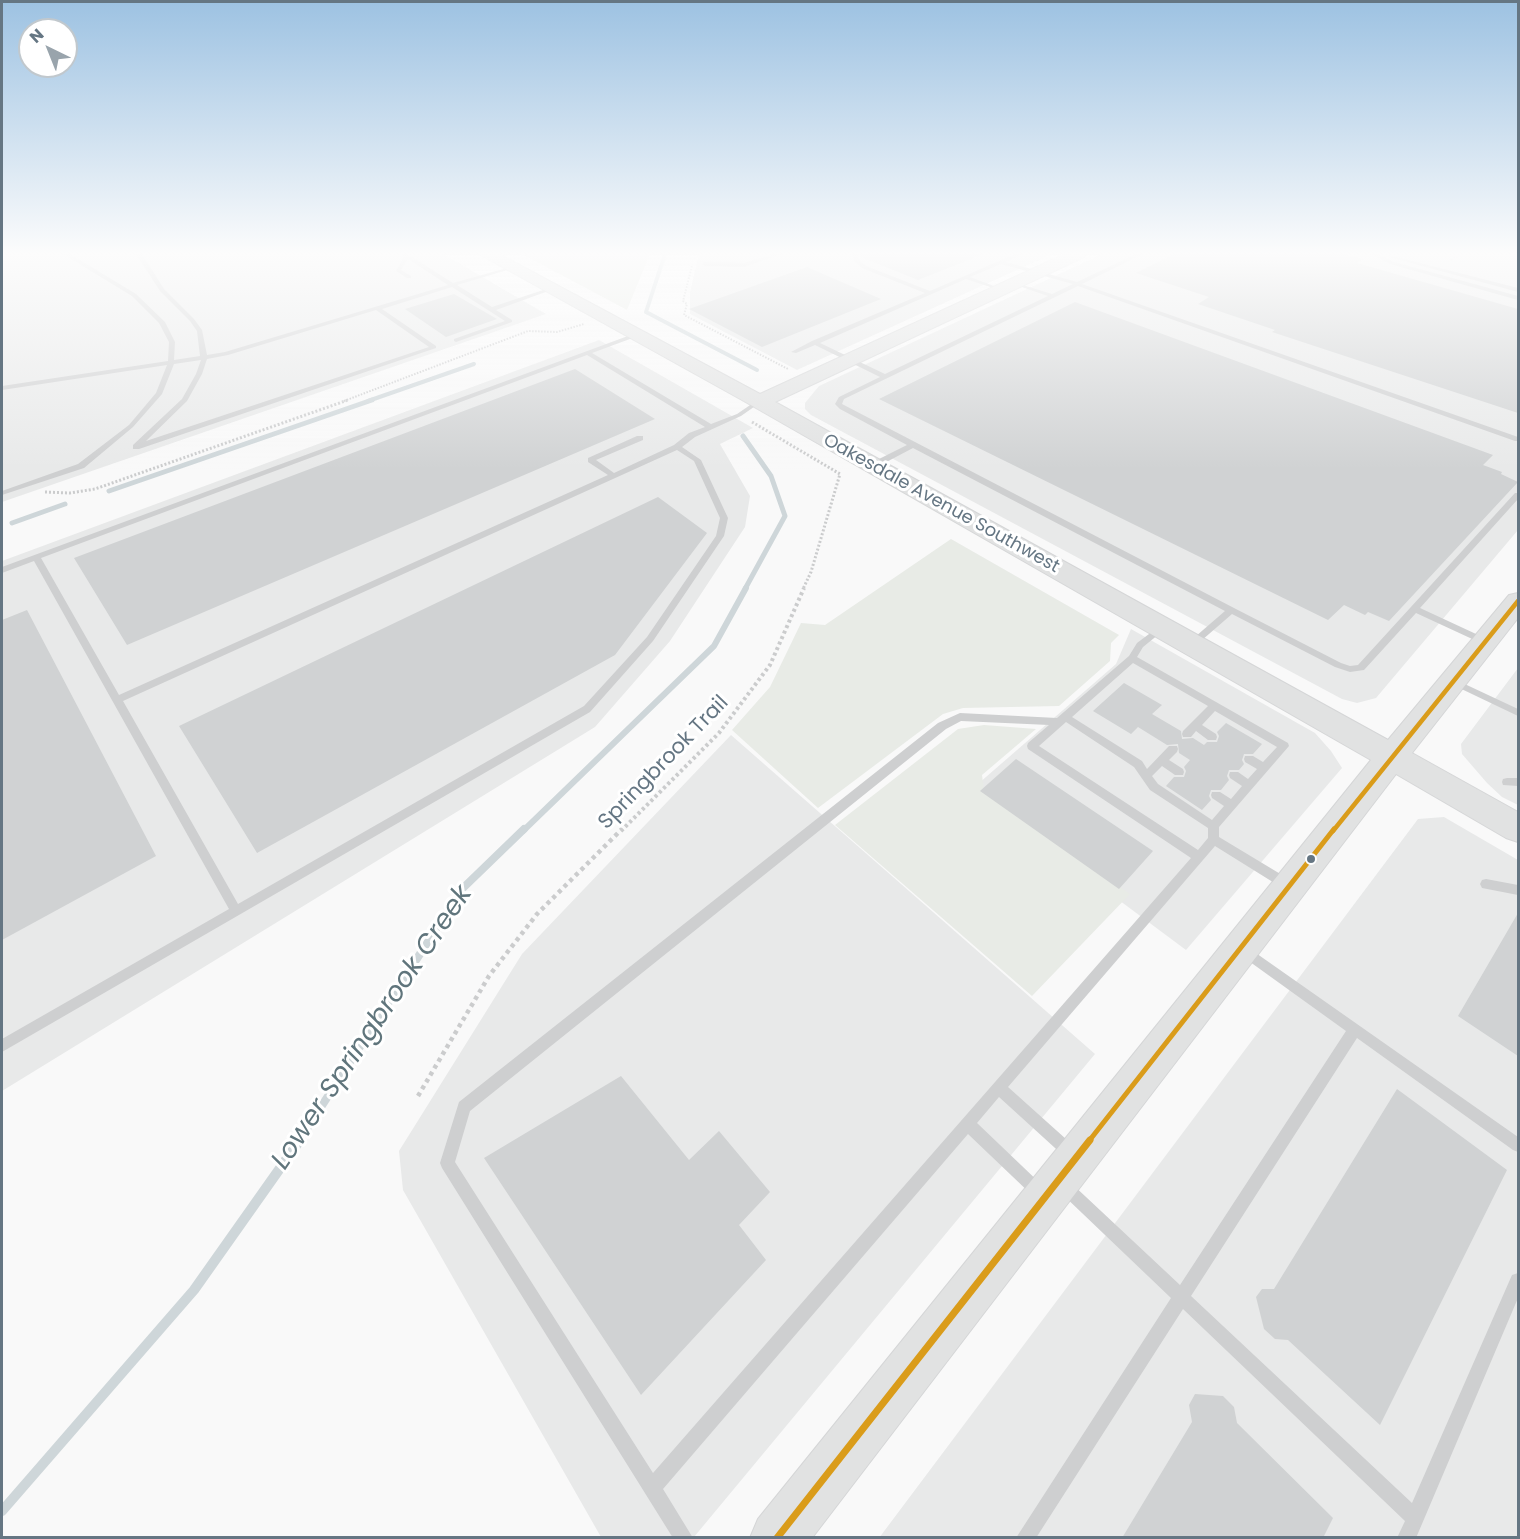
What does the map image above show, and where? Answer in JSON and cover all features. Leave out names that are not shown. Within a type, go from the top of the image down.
[{"type":"main road","name":"Oakesdale Avenue Southwest","points":[[619,326],[755,412],[872,466],[1518,828]]},
{"type":"main road","points":[[755,412],[849,360],[922,326]]},
{"type":"main road","points":[[777,1538],[1290,886],[1518,601]]},
{"type":"lane","points":[[2,493],[81,466],[131,426],[159,394],[171,364],[172,342],[164,326]]},
{"type":"lane","points":[[196,326],[200,331],[204,358],[199,374],[185,400],[136,447],[434,347],[403,326]]},
{"type":"lane","points":[[2,388],[226,354],[319,326]]},
{"type":"lane","points":[[456,340],[496,326]]},
{"type":"lane","points":[[795,352],[852,326]]},
{"type":"lane","points":[[991,326],[841,398],[838,404],[1231,610],[1350,669],[1361,668],[1518,495]]},
{"type":"lane","points":[[1194,326],[1518,439]]},
{"type":"lane","points":[[2,570],[636,335]]},
{"type":"lane","points":[[814,342],[885,377]]},
{"type":"lane","points":[[587,353],[710,428]]},
{"type":"lane","points":[[117,700],[677,447],[692,435],[739,415],[755,412]]},
{"type":"lane","points":[[614,476],[591,460],[640,438]]},
{"type":"lane","points":[[872,466],[912,444]]},
{"type":"lane","points":[[2,1046],[586,709],[650,639],[720,536],[724,518],[697,460],[677,447]]},
{"type":"lane","points":[[36,556],[236,911]]},
{"type":"lane","points":[[1415,609],[1486,642]]},
{"type":"lane","points":[[1191,645],[1231,610]]},
{"type":"lane","points":[[1161,628],[1140,645],[1132,658],[1032,746],[1199,857]]},
{"type":"lane","points":[[652,1488],[1214,840],[1213,825],[1284,746],[1132,658]]},
{"type":"lane","points":[[1454,682],[1518,713]]},
{"type":"lane","points":[[1187,734],[1214,706]]},
{"type":"lane","points":[[684,1538],[447,1163],[465,1107],[942,726],[960,717],[1063,720],[1138,764],[1154,787],[1213,825]]},
{"type":"lane","points":[[1195,726],[1212,737]]},
{"type":"lane","points":[[1146,776],[1173,749]]},
{"type":"lane","points":[[1249,759],[1264,768]]},
{"type":"lane","points":[[1161,760],[1179,772]]},
{"type":"lane","points":[[1234,776],[1249,785]]},
{"type":"lane","points":[[1507,782],[1518,782]]},
{"type":"lane","points":[[1216,795],[1232,805]]},
{"type":"lane","points":[[1214,840],[1290,886]]},
{"type":"lane","points":[[1486,884],[1518,890]]},
{"type":"lane","points":[[1241,948],[1518,1145]]},
{"type":"lane","points":[[1025,1538],[1355,1029]]},
{"type":"lane","points":[[999,1088],[1060,1179],[1415,1518]]},
{"type":"lane","points":[[968,1124],[1060,1179]]},
{"type":"lane","points":[[1407,1538],[1518,1281]]},
{"type":"path","points":[[38,491],[52,494],[95,489],[384,387],[528,331],[557,332],[576,326]]},
{"type":"path","points":[[705,326],[794,372]]},
{"type":"path","name":"Springbrook Trail","points":[[418,1096],[489,976],[537,914],[719,733],[770,665],[811,572],[840,474],[755,412]]},
{"type":"shaded area","points":[[2,326],[512,326],[2,502]]},
{"type":"shaded area","points":[[713,326],[894,326],[797,370]]},
{"type":"shaded area","points":[[948,326],[1518,326],[1518,530],[1376,698],[1357,703],[1342,699],[811,415],[805,409],[805,403],[819,386]]},
{"type":"shaded area","points":[[599,340],[753,428],[720,444],[750,496],[745,527],[670,641],[595,727],[2,1091],[2,561]]},
{"type":"shaded area","points":[[951,539],[1119,635],[1111,643],[1110,661],[1059,706],[963,708],[943,714],[818,808],[732,730],[770,687],[801,623],[825,625]]},
{"type":"shaded area","points":[[1131,629],[1315,733],[1342,768],[1186,950],[971,790],[1116,664]]},
{"type":"shaded area","points":[[1518,668],[1518,805],[1502,797],[1487,783],[1462,754],[1461,744]]},
{"type":"shaded area","points":[[984,725],[1036,729],[982,775],[984,790],[1130,894],[1032,996],[835,825],[958,729]]},
{"type":"shaded area","points":[[731,735],[1095,1054],[694,1537],[601,1537],[403,1190],[399,1151],[522,954]]},
{"type":"shaded area","points":[[1444,817],[1518,860],[1518,1537],[879,1538],[1418,819]]},
{"type":"building","points":[[430,326],[478,326],[446,337]]},
{"type":"building","points":[[721,326],[815,326],[762,347]]},
{"type":"building","points":[[1027,326],[1140,326],[1493,455],[1483,465],[1502,472],[1501,474],[1518,482],[1389,621],[1368,612],[1365,615],[1344,605],[1328,620],[879,399]]},
{"type":"building","points":[[1263,326],[1518,326],[1518,413],[1272,332],[1275,330]]},
{"type":"building","points":[[575,369],[655,419],[127,645],[74,558]]},
{"type":"building","points":[[658,497],[707,533],[615,655],[257,853],[179,726]]},
{"type":"building","points":[[27,610],[156,856],[2,940],[2,620]]},
{"type":"building","points":[[1124,683],[1162,705],[1152,714],[1181,731],[1182,739],[1193,738],[1204,745],[1207,742],[1217,742],[1219,736],[1217,732],[1226,723],[1262,744],[1253,754],[1244,754],[1242,760],[1244,764],[1239,770],[1229,770],[1227,776],[1229,780],[1221,790],[1211,790],[1209,796],[1211,800],[1202,810],[1166,786],[1174,777],[1184,777],[1186,771],[1184,767],[1190,760],[1179,753],[1178,744],[1167,745],[1138,727],[1131,734],[1093,711]]},
{"type":"building","points":[[1016,759],[1153,851],[1119,889],[980,791]]},
{"type":"building","points":[[1518,913],[1518,1056],[1458,1016]]},
{"type":"building","points":[[621,1076],[689,1160],[719,1131],[770,1192],[739,1225],[766,1260],[641,1395],[484,1158]]},
{"type":"building","points":[[1397,1089],[1507,1170],[1380,1425],[1288,1340],[1275,1339],[1264,1329],[1256,1297],[1262,1289],[1274,1289]]},
{"type":"building","points":[[1195,1394],[1223,1396],[1234,1407],[1237,1423],[1333,1518],[1323,1538],[1122,1538],[1192,1422],[1189,1405]]},
{"type":"waterway","name":"Lower Springbrook Creek","points":[[672,326],[757,370]]},
{"type":"waterway","points":[[368,401],[474,364]]},
{"type":"waterway","points":[[109,491],[372,400]]},
{"type":"waterway","name":"Lower Springbrook Creek","points":[[743,436],[771,476],[785,516],[745,589]]},
{"type":"waterway","points":[[12,523],[65,504]]},
{"type":"waterway","name":"Lower Springbrook Creek","points":[[523,831],[714,646],[746,588]]},
{"type":"waterway","name":"Lower Springbrook Creek","points":[[299,1141],[462,889],[524,829]]},
{"type":"waterway","name":"Lower Springbrook Creek","points":[[2,1511],[194,1290],[300,1140]]},
{"type":"transit line","points":[[777,1538],[1368,786],[1518,601]]}]
